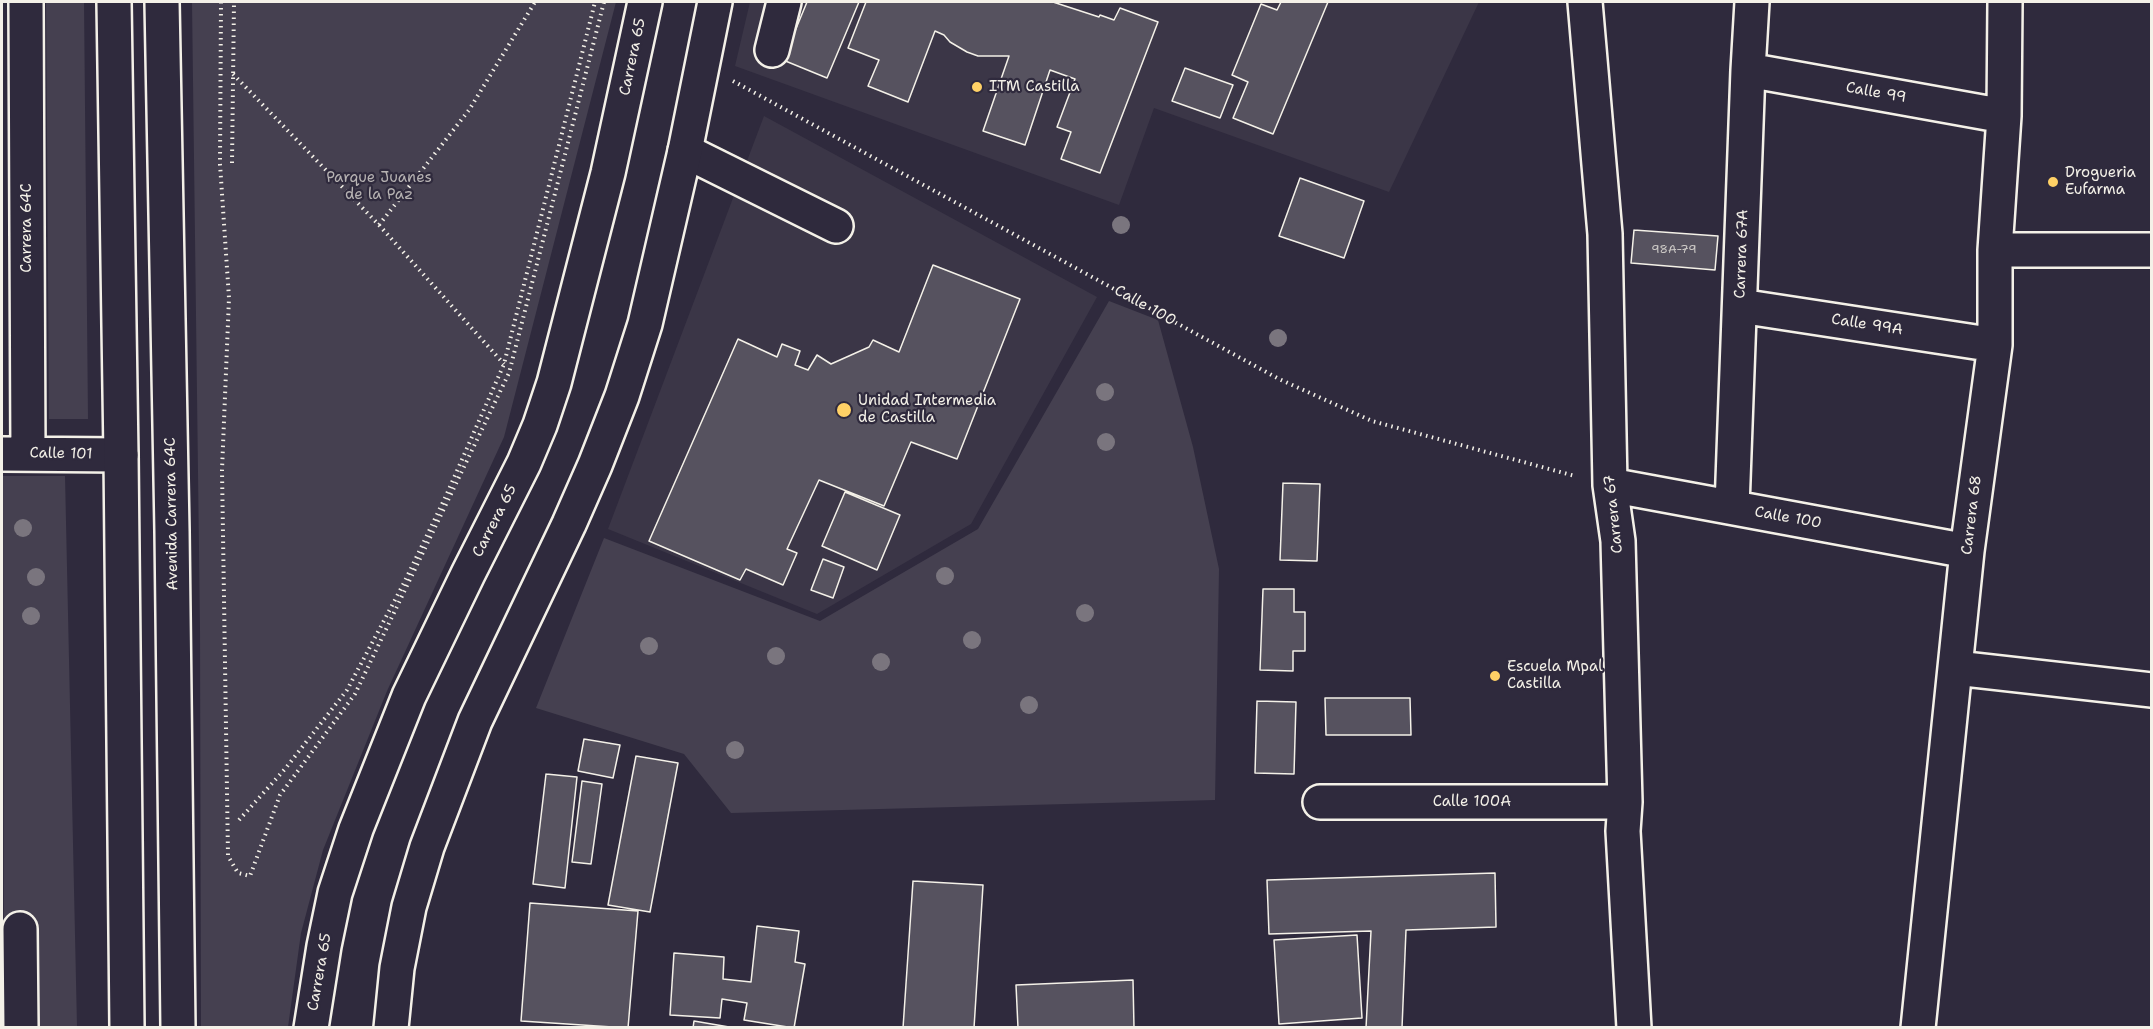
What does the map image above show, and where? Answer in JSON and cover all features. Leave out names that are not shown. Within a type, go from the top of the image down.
[{"type":"street","name":"Carrera 64C","points":[[15,454],[26,2]]},
{"type":"street","points":[[114,2],[127,1028]]},
{"type":"street","name":"Avenida Carrera 64C","points":[[162,2],[178,1028]]},
{"type":"street","name":"Carrera 65","points":[[311,1028],[335,893],[356,829],[409,696],[524,463],[554,383],[608,173],[645,2]]},
{"type":"street","points":[[391,1028],[399,958],[410,907],[427,847],[475,721],[569,524],[622,396],[645,324],[685,152],[715,2]]},
{"type":"street","points":[[772,50],[784,2]]},
{"type":"street","name":"Carrera 67","points":[[1585,2],[1605,234],[1610,485],[1618,541],[1625,802],[1623,831],[1634,1028]]},
{"type":"street","name":"Carrera 67A","points":[[1732,507],[1752,2]]},
{"type":"street","name":"Carrera 68","points":[[1918,1028],[1967,551],[1995,345],[1995,250],[2004,116],[2005,2]]},
{"type":"street","name":"Calle 99","points":[[1748,70],[2004,116]]},
{"type":"street","points":[[685,152],[836,226]]},
{"type":"street","points":[[1995,250],[2151,250]]},
{"type":"street","name":"Calle 99A","points":[[1740,306],[1995,345]]},
{"type":"street","name":"Calle 101","points":[[15,454],[121,455]]},
{"type":"street","name":"Calle 100","points":[[1610,485],[1967,551]]},
{"type":"street","points":[[1956,668],[2151,690]]},
{"type":"street","name":"Calle 100A","points":[[1320,802],[1625,802]]},
{"type":"street","points":[[20,929],[21,1028]]},
{"type":"path","points":[[221,2],[220,164],[229,298],[222,470],[228,856],[238,873],[250,876],[280,795],[355,694],[509,373],[604,2]]},
{"type":"path","points":[[232,163],[234,2]]},
{"type":"path","points":[[378,225],[469,110],[535,2]]},
{"type":"path","points":[[238,820],[285,769],[347,690],[404,583],[446,496],[504,364],[595,2]]},
{"type":"path","points":[[233,74],[378,225],[504,364]]},
{"type":"path","name":"Calle 100","points":[[725,76],[1279,379],[1372,421],[1576,476]]},
{"type":"shaded area","points":[[750,2],[1479,2],[1389,192],[1154,108],[1119,205],[735,66]]},
{"type":"shaded area","name":"Unidad Intermedia de Castilla","points":[[764,116],[1097,297],[971,524],[817,614],[608,529]]},
{"type":"green space","points":[[46,2],[84,2],[88,419],[49,419]]},
{"type":"green space","name":"Parque Juanes de la Paz","points":[[192,2],[616,2],[504,437],[387,691],[323,850],[301,933],[288,1027],[201,1027],[200,629]]},
{"type":"green space","points":[[1109,301],[1158,320],[1193,447],[1219,569],[1215,800],[731,813],[684,754],[536,708],[604,538],[820,621],[978,529]]},
{"type":"green space","points":[[3,476],[65,476],[77,1027],[4,1027]]},
{"type":"building","points":[[807,2],[859,2],[827,78],[783,60]]},
{"type":"building","points":[[866,2],[1053,2],[1114,20],[1120,8],[1158,22],[1100,173],[1061,159],[1071,132],[1057,127],[1075,79],[1050,70],[1025,145],[983,131],[1009,56],[978,56],[967,52],[935,31],[908,102],[868,86],[879,60],[848,48]]},
{"type":"building","points":[[1281,2],[1328,2],[1273,134],[1233,118],[1248,82],[1232,75],[1261,4],[1277,10]]},
{"type":"building","points":[[1185,68],[1233,85],[1220,118],[1172,101]]},
{"type":"building","points":[[1300,178],[1364,201],[1344,258],[1279,236]]},
{"type":"building","points":[[1634,230],[1718,236],[1715,270],[1631,263]]},
{"type":"building","points":[[933,265],[1020,299],[957,459],[911,442],[884,506],[819,480],[787,549],[797,553],[783,585],[746,569],[740,580],[649,541],[738,339],[777,357],[782,344],[800,351],[795,365],[808,370],[817,355],[831,364],[869,347],[873,340],[899,352]]},
{"type":"building","points":[[1283,483],[1320,484],[1317,561],[1280,560]]},
{"type":"building","points":[[845,492],[900,515],[877,570],[822,546]]},
{"type":"building","points":[[823,559],[844,567],[833,598],[811,590]]},
{"type":"building","points":[[1263,589],[1294,589],[1294,612],[1305,612],[1305,651],[1293,651],[1293,671],[1260,670]]},
{"type":"building","points":[[1325,698],[1410,698],[1411,735],[1326,735]]},
{"type":"building","points":[[1257,701],[1296,702],[1294,774],[1255,773]]},
{"type":"building","points":[[584,739],[620,745],[613,778],[578,771]]},
{"type":"building","points":[[636,756],[678,763],[650,912],[608,905]]},
{"type":"building","points":[[546,774],[577,777],[565,888],[533,884]]},
{"type":"building","points":[[582,781],[602,784],[591,864],[572,862]]},
{"type":"building","points":[[1495,873],[1496,927],[1406,930],[1402,1028],[1366,1028],[1371,931],[1269,934],[1267,880]]},
{"type":"building","points":[[913,881],[983,885],[974,1028],[903,1028]]},
{"type":"building","points":[[530,903],[638,911],[628,1028],[521,1021]]},
{"type":"building","points":[[757,926],[799,931],[795,962],[805,964],[794,1028],[744,1020],[747,1003],[722,999],[720,1018],[670,1015],[674,953],[724,957],[723,979],[751,982]]},
{"type":"building","points":[[1357,935],[1362,1018],[1279,1024],[1274,940]]},
{"type":"building","points":[[1133,980],[1134,1028],[1018,1028],[1016,985]]},
{"type":"building","points":[[694,1021],[735,1028],[693,1028]]},
{"type":"place","name":"ITM Castilla","points":[[977,87]]},
{"type":"place","name":"Drogueria Eufarma","points":[[2053,182]]},
{"type":"place","name":"Unidad Intermedia de Castilla","points":[[844,410]]},
{"type":"place","name":"Escuela Mpal Castilla","points":[[1495,676]]}]
